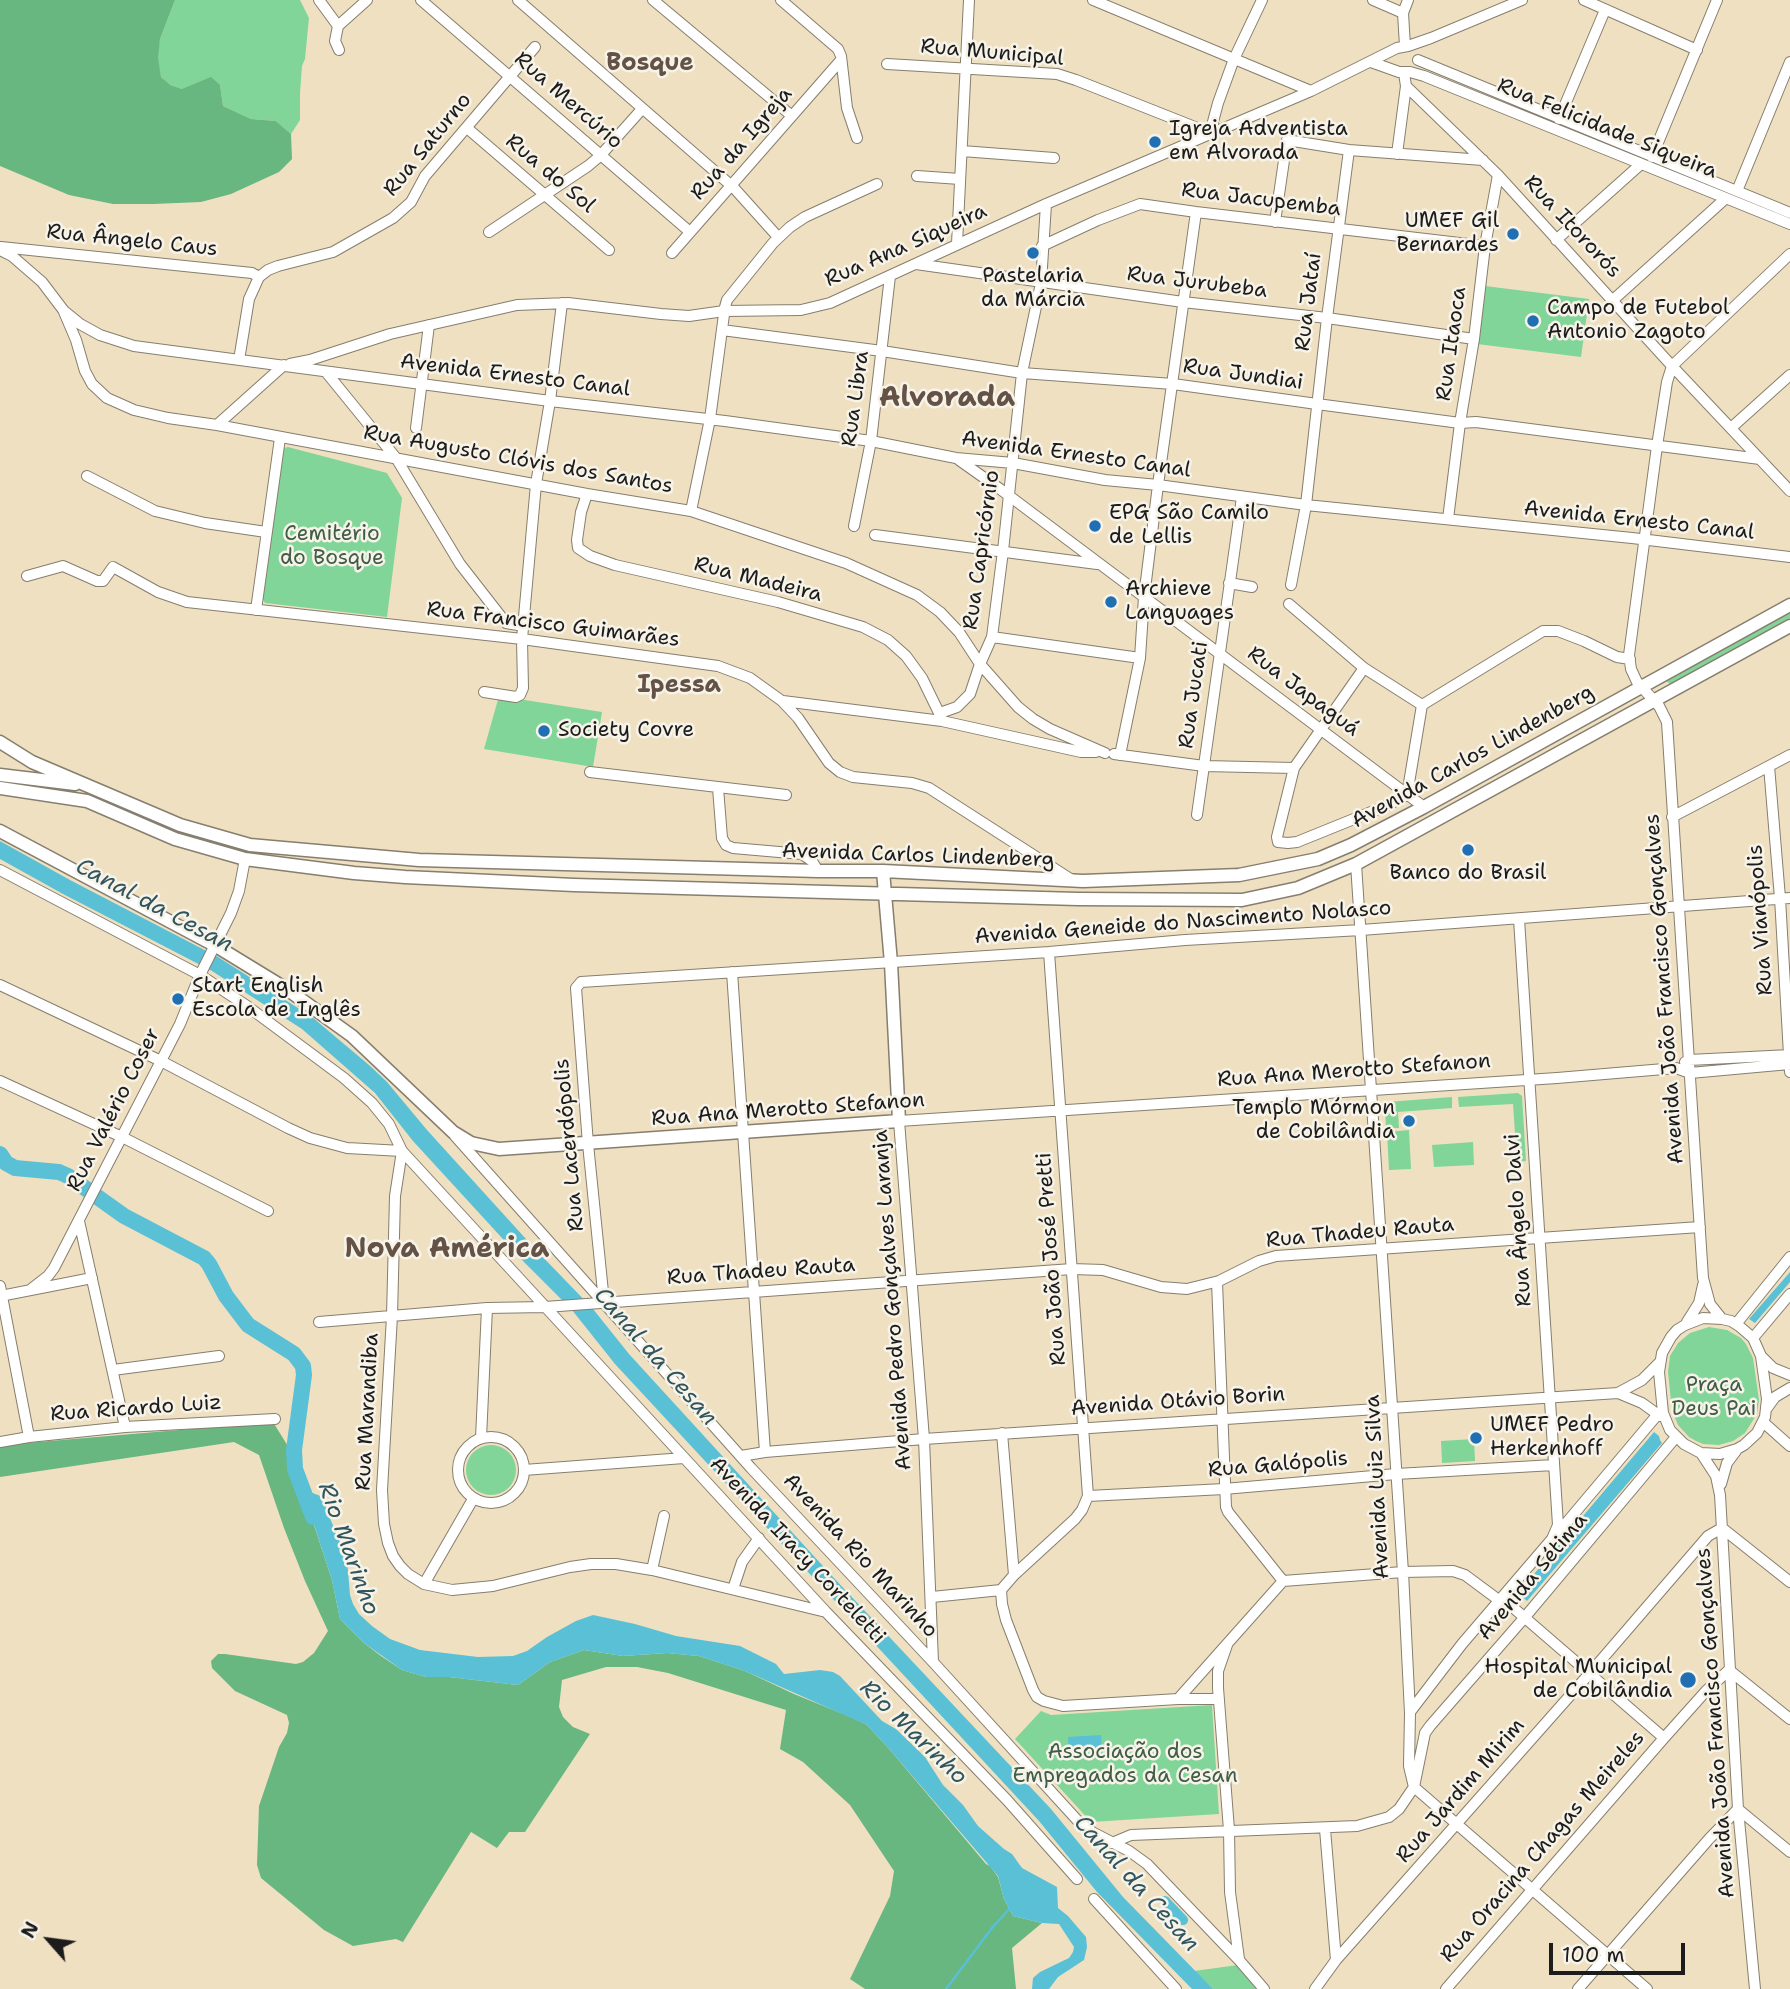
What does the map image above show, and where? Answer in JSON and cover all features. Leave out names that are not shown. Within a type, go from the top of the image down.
[{"type":"main road","name":"Avenida Carlos Lindenberg","points":[[0,742],[32,762],[180,825],[250,845],[419,860],[883,871],[1072,880],[1215,876],[1277,869],[1318,859],[1340,850],[1424,807],[1790,605]]},
{"type":"main road","name":"Avenida Carlos Lindenberg","points":[[20,784],[87,801],[175,839],[245,859],[354,873],[574,885],[1078,900],[1242,900],[1298,888],[1356,864],[1790,626]]},
{"type":"main road","points":[[0,775],[20,784]]},
{"type":"main road","points":[[0,789],[20,784],[83,785],[102,790]]},
{"type":"main road","name":"Rua Ana Merotto Stefanon","points":[[0,831],[288,990],[352,1037],[447,1128],[471,1143],[499,1149],[899,1122]]},
{"type":"main road","name":"Avenida Pedro Gonçalves Laranja","points":[[883,871],[891,963],[899,1122]]},
{"type":"street","points":[[319,0],[338,26]]},
{"type":"street","points":[[339,51],[335,41],[338,26],[367,0]]},
{"type":"street","name":"Rua Mercúrio","points":[[421,0],[690,232]]},
{"type":"street","points":[[518,0],[730,185],[778,237]]},
{"type":"street","points":[[653,0],[792,116]]},
{"type":"street","points":[[780,0],[840,52],[847,108],[856,138]]},
{"type":"street","points":[[957,244],[970,0]]},
{"type":"street","points":[[1093,0],[1311,91]]},
{"type":"street","points":[[1210,133],[1217,103],[1234,59],[1262,0]]},
{"type":"street","points":[[1373,0],[1402,13]]},
{"type":"street","points":[[1371,62],[1403,72],[1414,69],[1402,13],[1408,0]]},
{"type":"street","points":[[1584,0],[1697,50]]},
{"type":"street","points":[[1652,157],[1717,0]]},
{"type":"street","points":[[1412,51],[1431,38],[1517,1]]},
{"type":"street","points":[[1559,119],[1605,10]]},
{"type":"street","name":"Rua Saturno","points":[[259,277],[268,270],[333,252],[393,218],[411,202],[425,176],[536,47]]},
{"type":"street","points":[[1394,50],[1390,58],[1403,72],[1406,86],[1397,154]]},
{"type":"street","name":"Rua Ana Siqueira","points":[[327,354],[429,325],[531,303],[562,303],[698,316],[724,311],[801,310],[830,303],[1045,204],[1311,91],[1394,50],[1412,51]]},
{"type":"street","name":"Rua Felicidade Siqueira","points":[[1412,51],[1559,119],[1790,213]]},
{"type":"street","name":"Rua da Igreja","points":[[672,253],[841,60]]},
{"type":"street","points":[[1737,191],[1790,62]]},
{"type":"street","name":"Rua Municipal","points":[[887,64],[1046,72],[1067,77],[1210,133]]},
{"type":"street","name":"Rua Felicidade Siqueira","points":[[1403,72],[1424,76],[1790,224]]},
{"type":"street","name":"Rua Itororós","points":[[1406,86],[1483,160],[1790,491]]},
{"type":"street","points":[[489,232],[589,166],[642,109]]},
{"type":"street","name":"Rua do Sol","points":[[467,128],[609,250]]},
{"type":"street","points":[[1275,222],[1287,140],[1349,150],[1483,160]]},
{"type":"street","name":"Rua Jataí","points":[[1292,584],[1306,505],[1326,318],[1349,150]]},
{"type":"street","points":[[962,151],[1054,158]]},
{"type":"street","points":[[1556,240],[1641,164]]},
{"type":"street","points":[[917,176],[960,180]]},
{"type":"street","name":"Rua Itaoca","points":[[1448,519],[1485,246],[1498,176]]},
{"type":"street","points":[[691,511],[710,419],[724,311],[730,296],[778,237],[790,227],[805,217],[877,184]]},
{"type":"street","points":[[1613,300],[1726,198]]},
{"type":"street","name":"Rua Capricórnio","points":[[941,717],[957,707],[970,694],[992,637],[1023,373],[1041,283],[1045,204]]},
{"type":"street","name":"Rua Jacupemba","points":[[1042,246],[1140,204],[1485,246]]},
{"type":"street","points":[[1120,755],[1140,658],[1144,597],[1158,485],[1196,212]]},
{"type":"street","points":[[0,249],[42,282],[64,311]]},
{"type":"street","name":"Rua Ângelo Caus","points":[[0,249],[252,273],[259,277]]},
{"type":"street","points":[[1654,701],[1640,687],[1631,669],[1630,659],[1667,382],[1672,366],[1790,254]]},
{"type":"street","name":"Rua Jurubeba","points":[[916,264],[1041,283],[1474,339]]},
{"type":"street","name":"Rua Libra","points":[[854,526],[871,441],[890,276]]},
{"type":"street","points":[[239,360],[249,299],[259,277]]},
{"type":"street","points":[[484,692],[516,697],[523,688],[522,639],[536,484],[562,303]]},
{"type":"street","name":"Avenida Ernesto Canal","points":[[64,311],[89,330],[122,343],[239,360],[871,441],[956,458],[1013,463],[1105,480],[1306,505],[1644,539],[1790,557]]},
{"type":"street","name":"Rua Augusto Clóvis dos Santos","points":[[64,311],[92,384],[107,398],[134,410],[691,511],[846,563],[918,595],[940,612],[959,632],[980,664],[1018,707],[1050,729],[1105,753]]},
{"type":"street","points":[[416,428],[429,325]]},
{"type":"street","name":"Rua Jundiai","points":[[722,330],[1023,373],[1173,384],[1460,423],[1476,422],[1760,459]]},
{"type":"street","points":[[328,372],[335,370],[341,352],[346,348]]},
{"type":"street","points":[[338,362],[334,355],[327,354],[321,359],[320,365],[396,458],[460,564],[506,623],[524,626]]},
{"type":"street","name":"Avenida Ernesto Canal","points":[[284,365],[327,354]]},
{"type":"street","name":"Avenida Ernesto Canal","points":[[338,362],[343,370],[359,376]]},
{"type":"street","points":[[217,425],[284,365]]},
{"type":"street","points":[[1731,429],[1790,376]]},
{"type":"street","points":[[256,610],[280,438]]},
{"type":"street","name":"Rua Japaguá","points":[[956,458],[1424,807]]},
{"type":"street","points":[[87,476],[155,511],[205,523],[266,532]]},
{"type":"street","name":"Rua Madeira","points":[[587,494],[577,531],[578,548],[596,558],[626,568],[778,602],[863,627],[888,640],[906,656],[922,678],[941,717]]},
{"type":"street","name":"Rua Jucati","points":[[1197,814],[1242,497]]},
{"type":"street","points":[[875,534],[1100,564]]},
{"type":"street","name":"Rua Francisco Guimarães","points":[[27,576],[63,566],[97,581],[103,581],[113,567],[173,599],[187,602],[522,639],[718,666],[750,678],[782,701],[941,717],[1081,752],[1105,753]]},
{"type":"street","points":[[1229,583],[1252,587]]},
{"type":"street","points":[[1289,604],[1364,668],[1422,705]]},
{"type":"street","points":[[1364,668],[1294,768],[1278,842],[1297,842],[1408,795],[1422,705],[1543,631],[1558,631],[1617,657],[1630,659]]},
{"type":"street","points":[[992,637],[1140,658]]},
{"type":"street","points":[[782,701],[798,718],[829,763],[840,772],[853,777],[929,788],[1072,880]]},
{"type":"street","name":"Avenida João Francisco Gonçalves","points":[[1654,701],[1663,711],[1667,722],[1703,1278],[1710,1304],[1721,1319]]},
{"type":"street","points":[[1105,753],[1203,766],[1294,768]]},
{"type":"street","points":[[1672,817],[1790,755]]},
{"type":"street","name":"Rua Vianópolis","points":[[1769,766],[1785,898],[1790,1072]]},
{"type":"street","points":[[590,772],[786,795]]},
{"type":"street","points":[[718,788],[722,838],[726,845],[733,848],[802,854],[812,860],[818,871]]},
{"type":"street","name":"Rua Valério Coser","points":[[30,1290],[54,1268],[162,1061],[236,901],[245,859]]},
{"type":"street","name":"Avenida Luiz Silva","points":[[1356,864],[1403,1572],[1410,1713],[1409,1766],[1414,1787]]},
{"type":"street","name":"Avenida Iracy Corteletti","points":[[0,870],[202,971],[372,1102],[393,1132],[402,1151],[826,1612],[1007,1800],[1077,1879]]},
{"type":"street","name":"Avenida Geneide do Nascimento Nolasco","points":[[578,984],[1785,898]]},
{"type":"street","name":"Rua Ângelo Dalvi","points":[[1519,919],[1554,1465],[1564,1519]]},
{"type":"street","name":"Rua João José Pretti","points":[[1049,952],[1088,1496]]},
{"type":"street","points":[[732,972],[765,1452]]},
{"type":"street","name":"Rua Lacerdópolis","points":[[578,984],[576,988],[588,1143],[604,1302]]},
{"type":"street","points":[[0,985],[162,1061],[310,1138],[347,1148],[402,1151]]},
{"type":"street","name":"Rua Ana Merotto Stefanon","points":[[1676,1068],[1689,1060],[1789,1060]]},
{"type":"street","name":"Rua Ana Merotto Stefanon","points":[[899,1122],[1676,1068],[1690,1073],[1789,1060]]},
{"type":"street","points":[[0,1082],[122,1137],[268,1211]]},
{"type":"street","name":"Avenida Pedro Gonçalves Laranja","points":[[899,1122],[924,1439],[933,1662]]},
{"type":"street","name":"Avenida Rio Marinho","points":[[447,1128],[741,1456],[1078,1821],[1147,1864],[1240,1960],[1264,1989]]},
{"type":"street","points":[[383,1150],[393,1132]]},
{"type":"street","name":"Rua Marandiba","points":[[402,1151],[395,1196],[383,1489],[384,1524],[393,1556],[408,1574],[424,1584]]},
{"type":"street","points":[[79,1221],[125,1427]]},
{"type":"street","name":"Rua Thadeu Rauta","points":[[319,1322],[487,1308],[545,1307],[1072,1269],[1108,1270],[1168,1288],[1193,1288],[1217,1282],[1270,1257],[1700,1227]]},
{"type":"street","points":[[1736,1324],[1790,1257]]},
{"type":"street","points":[[29,1437],[1,1292],[30,1290],[92,1278]]},
{"type":"street","name":"Avenida João Francisco Gonçalves","points":[[1685,1325],[1699,1303],[1703,1278]]},
{"type":"street","points":[[1217,1282],[1224,1489],[1228,1512],[1283,1581]]},
{"type":"street","points":[[1753,1338],[1790,1294]]},
{"type":"street","points":[[481,1438],[487,1308]]},
{"type":"street","points":[[1666,1422],[1660,1363],[1662,1353],[1671,1337],[1685,1325],[1703,1318],[1721,1319],[1736,1324],[1753,1338],[1761,1356],[1767,1408]]},
{"type":"street","points":[[113,1370],[219,1356]]},
{"type":"street","points":[[1761,1356],[1773,1368],[1790,1375]]},
{"type":"street","name":"Avenida Otávio Borin","points":[[741,1456],[1082,1427],[1618,1392],[1642,1380],[1660,1363]]},
{"type":"street","points":[[1618,1392],[1658,1414],[1684,1444],[1701,1452],[1720,1454],[1737,1449],[1751,1439],[1775,1397],[1790,1388]]},
{"type":"street","name":"Rua Ângelo Dalvi","points":[[1410,1713],[1462,1644],[1552,1539],[1564,1519],[1658,1414]]},
{"type":"street","name":"Rua Ricardo Luiz","points":[[0,1442],[125,1427],[275,1419]]},
{"type":"street","points":[[1763,1422],[1790,1446]]},
{"type":"street","points":[[1002,1433],[1014,1575]]},
{"type":"street","name":"Avenida Sétima","points":[[1414,1787],[1425,1733],[1430,1726],[1676,1437]]},
{"type":"street","points":[[481,1438],[499,1438],[507,1441],[519,1453],[524,1470],[518,1489],[502,1501],[492,1503],[473,1499],[466,1492],[461,1485],[458,1466],[465,1448],[481,1438]]},
{"type":"street","name":"Avenida João Francisco Gonçalves","points":[[1720,1495],[1723,1471],[1737,1449]]},
{"type":"street","name":"Avenida João Francisco Gonçalves","points":[[1701,1452],[1716,1476],[1720,1495],[1738,1809],[1755,1989]]},
{"type":"street","points":[[524,1470],[684,1458]]},
{"type":"street","name":"Rua Galópolis","points":[[1088,1496],[1554,1465]]},
{"type":"street","points":[[932,1597],[1001,1590],[1075,1520],[1088,1496]]},
{"type":"street","points":[[473,1499],[424,1584],[452,1590],[472,1590],[570,1567],[616,1564],[652,1570],[826,1612]]},
{"type":"street","points":[[652,1570],[664,1516]]},
{"type":"street","points":[[1723,1528],[1790,1582]]},
{"type":"street","name":"Rua Jardim Mirim","points":[[1315,1989],[1336,1960],[1706,1538],[1723,1528]]},
{"type":"street","points":[[733,1589],[743,1562],[759,1538]]},
{"type":"street","points":[[1178,1699],[1283,1581],[1453,1571],[1461,1572],[1525,1617],[1664,1738]]},
{"type":"street","points":[[1001,1590],[1006,1620],[1033,1690],[1044,1702],[1063,1706],[1219,1699]]},
{"type":"street","points":[[1227,1645],[1218,1671],[1219,1699],[1229,1830],[1230,1892],[1240,1960]]},
{"type":"street","points":[[1729,1670],[1790,1719]]},
{"type":"street","name":"Rua Oracina Chagas Meireles","points":[[1446,1989],[1664,1738],[1729,1670]]},
{"type":"street","points":[[1112,1843],[1131,1835],[1357,1826],[1389,1817],[1399,1809],[1414,1787],[1647,1989]]},
{"type":"street","points":[[1578,1989],[1738,1809],[1790,1852]]},
{"type":"street","points":[[1325,1829],[1336,1960]]},
{"type":"street","points":[[1094,1899],[1176,1989]]},
{"type":"green space","points":[[0,0],[175,0],[160,39],[158,58],[161,77],[170,85],[182,89],[211,77],[220,85],[223,106],[251,119],[276,121],[291,134],[292,159],[279,172],[231,194],[201,202],[153,204],[113,204],[69,195],[0,166]]},
{"type":"green space","points":[[175,0],[300,0],[309,18],[302,66],[300,120],[291,134],[276,121],[251,119],[223,106],[220,85],[182,89],[169,85],[161,77],[157,58],[160,39]]},
{"type":"green space","name":"Campo de Futebol Antonio Zagoto","points":[[1485,286],[1589,299],[1581,357],[1477,344]]},
{"type":"green space","name":"Cemitério do Bosque","points":[[288,447],[387,473],[402,498],[387,617],[265,603],[261,596],[282,451]]},
{"type":"green space","points":[[1790,613],[1790,618],[1670,684],[1666,681]]},
{"type":"green space","name":"Society Covre","points":[[499,696],[602,712],[593,767],[484,749]]},
{"type":"green space","points":[[1518,1093],[1522,1096],[1526,1161],[1517,1162],[1513,1104],[1459,1107],[1458,1097]]},
{"type":"green space","points":[[1452,1097],[1452,1108],[1398,1112],[1399,1128],[1386,1128],[1387,1102]]},
{"type":"green space","points":[[1409,1130],[1411,1169],[1389,1170],[1387,1132]]},
{"type":"green space","points":[[1473,1142],[1474,1165],[1434,1167],[1432,1145]]},
{"type":"green space","name":"Praça Deus Pai","points":[[1709,1327],[1727,1330],[1746,1344],[1753,1358],[1759,1400],[1757,1414],[1745,1433],[1733,1441],[1719,1445],[1696,1441],[1678,1425],[1672,1411],[1668,1372],[1670,1356],[1678,1343],[1690,1333]]},
{"type":"green space","points":[[273,1422],[294,1456],[332,1580],[340,1619],[381,1656],[402,1670],[426,1677],[518,1685],[550,1662],[584,1650],[623,1656],[667,1653],[699,1656],[745,1671],[867,1725],[990,1866],[998,1877],[1004,1899],[1013,1916],[1042,1923],[1012,1948],[1016,1989],[865,1989],[850,1979],[890,1896],[894,1871],[850,1805],[803,1762],[780,1749],[786,1710],[668,1673],[637,1667],[606,1667],[562,1680],[559,1707],[563,1717],[573,1727],[590,1734],[525,1832],[509,1832],[497,1848],[471,1832],[403,1942],[396,1939],[353,1946],[324,1930],[261,1878],[257,1865],[259,1806],[279,1747],[287,1733],[287,1715],[235,1691],[212,1668],[211,1661],[218,1654],[225,1654],[296,1664],[314,1653],[328,1631],[284,1528],[259,1455],[234,1442],[0,1477],[0,1446],[3,1445]]},
{"type":"green space","points":[[1474,1439],[1475,1461],[1442,1463],[1441,1441]]},
{"type":"green space","points":[[491,1445],[509,1452],[516,1470],[509,1488],[491,1495],[473,1488],[466,1470],[473,1452]]},
{"type":"green space","name":"Associação dos Empregados da Cesan","points":[[1212,1705],[1219,1814],[1091,1822],[1015,1739],[1041,1711],[1051,1715]]},
{"type":"green space","points":[[1238,1965],[1260,1989],[1213,1989],[1194,1971]]},
{"type":"water","name":"Rio Marinho","points":[[0,841],[218,957],[312,1017],[387,1082],[427,1130],[593,1309],[629,1354],[1051,1809],[1123,1897],[1213,1989],[1192,1989],[1097,1892],[1039,1821],[615,1364],[572,1310],[413,1141],[375,1093],[302,1029],[212,971],[0,859]]},
{"type":"water","points":[[1790,1272],[1790,1282],[1755,1323],[1749,1319]]},
{"type":"water","points":[[1654,1432],[1662,1443],[1527,1601],[1518,1593]]},
{"type":"water","points":[[310,1492],[323,1497],[347,1559],[350,1595],[359,1614],[390,1639],[420,1650],[478,1657],[513,1656],[527,1651],[576,1621],[593,1615],[676,1636],[740,1646],[776,1664],[784,1674],[820,1670],[840,1676],[882,1721],[896,1729],[925,1757],[943,1785],[963,1805],[978,1826],[1012,1854],[1022,1868],[1057,1887],[1058,1908],[1086,1937],[1084,1960],[1058,1977],[1049,1989],[1032,1989],[1033,1978],[1069,1958],[1073,1952],[1074,1947],[1059,1924],[1013,1916],[1004,1899],[998,1876],[867,1725],[745,1671],[699,1656],[667,1653],[623,1656],[584,1650],[550,1662],[518,1685],[426,1677],[402,1670],[364,1643],[340,1619],[332,1580],[305,1497]]},
{"type":"water","points":[[1101,1735],[1102,1751],[1069,1753],[1068,1737]]},
{"type":"waterway","name":"Rio Marinho","points":[[0,1154],[6,1163],[15,1168],[59,1172],[68,1176],[124,1216],[204,1258],[226,1296],[248,1325],[294,1354],[303,1366],[304,1375],[294,1450],[295,1469],[313,1517]]},
{"type":"waterway","name":"Canal da Cesan","points":[[1165,1901],[1183,1920]]},
{"type":"waterway","points":[[946,1989],[1011,1907]]},
{"type":"place","name":"Igreja Adventista em Alvorada","points":[[1155,142]]},
{"type":"place","name":"UMEF Gil Bernardes","points":[[1513,234]]},
{"type":"place","name":"Pastelaria da Márcia","points":[[1033,253]]},
{"type":"place","name":"Campo de Futebol Antonio Zagoto","points":[[1533,321]]},
{"type":"place","name":"EPG São Camilo de Lellis","points":[[1095,526]]},
{"type":"place","name":"Archieve Languages","points":[[1111,602]]},
{"type":"place","name":"Society Covre","points":[[544,731]]},
{"type":"place","name":"Banco do Brasil","points":[[1468,850]]},
{"type":"place","name":"Start English Escola de Inglês","points":[[178,999]]},
{"type":"place","name":"Templo Mórmon de Cobilândia","points":[[1409,1121]]},
{"type":"place","name":"UMEF Pedro Herkenhoff","points":[[1476,1438]]},
{"type":"place","name":"Hospital Municipal de Cobilândia","points":[[1688,1680]]},
{"type":"district","name":"Bosque","points":[[650,64]]},
{"type":"district","name":"Alvorada","points":[[947,399]]},
{"type":"district","name":"Ipessa","points":[[679,686]]},
{"type":"district","name":"Nova América","points":[[447,1250]]}]
